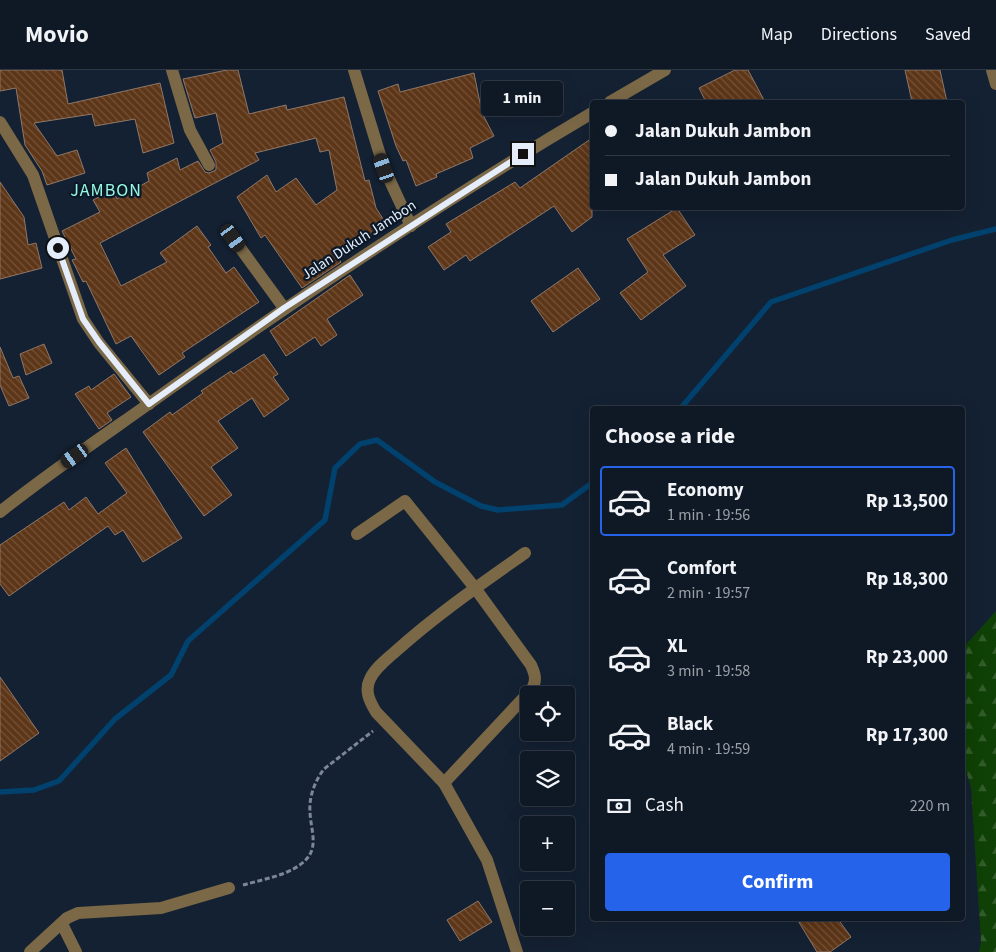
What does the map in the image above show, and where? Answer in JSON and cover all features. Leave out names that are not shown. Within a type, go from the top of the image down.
[{"type":"street","points":[[172,70],[190,130],[209,165]]},
{"type":"street","points":[[354,70],[384,168],[412,226]]},
{"type":"street","points":[[613,100],[665,70]]},
{"type":"street","points":[[992,70],[996,84]]},
{"type":"street","name":"Jalan Dukuh Jambon","points":[[0,512],[46,476],[284,308],[590,114]]},
{"type":"street","points":[[0,122],[33,176],[83,319],[149,404]]},
{"type":"street","points":[[233,238],[284,308]]},
{"type":"street","points":[[357,534],[405,502],[475,588],[531,665],[536,683],[444,783]]},
{"type":"street","points":[[517,952],[488,860],[444,783],[385,722],[369,700],[368,685],[370,678],[385,661],[414,635],[475,588],[526,553]]},
{"type":"street","points":[[30,952],[62,924],[78,913],[161,908],[229,888]]},
{"type":"street","points":[[62,924],[76,952]]},
{"type":"path","points":[[229,888],[288,872],[308,856],[313,847],[314,837],[310,804],[319,775],[324,768],[385,722]]},
{"type":"green space","points":[[996,611],[996,952],[979,952],[981,942],[971,788],[965,767],[965,646]]},
{"type":"building","points":[[0,70],[62,70],[68,104],[160,83],[174,143],[143,153],[135,119],[95,126],[92,114],[34,123],[57,156],[77,150],[85,173],[47,185],[42,171],[25,145],[16,88],[0,91]]},
{"type":"building","points":[[227,70],[238,70],[249,114],[286,105],[287,110],[344,97],[365,181],[369,180],[376,208],[387,225],[339,259],[341,262],[302,288],[265,235],[261,238],[237,197],[267,175],[276,192],[296,178],[316,205],[337,190],[329,150],[320,152],[316,138],[255,153],[259,160],[100,243],[121,286],[167,262],[160,253],[197,226],[211,245],[208,247],[226,273],[234,267],[259,302],[182,353],[185,357],[159,375],[131,336],[116,344],[86,281],[83,282],[72,260],[76,259],[62,231],[100,212],[93,200],[113,190],[117,199],[149,181],[147,173],[177,158],[180,170],[198,161],[205,172],[209,173],[216,170],[216,162],[210,150],[223,143],[216,113],[195,118],[183,79]]},
{"type":"building","points":[[735,70],[748,70],[764,100],[705,100],[699,88]]},
{"type":"building","points":[[905,70],[940,70],[947,100],[912,100]]},
{"type":"building","points":[[474,73],[482,113],[494,136],[470,148],[473,158],[436,174],[437,177],[416,186],[406,160],[403,161],[396,146],[378,91],[398,84],[400,92]]},
{"type":"building","points":[[590,139],[590,210],[592,210],[592,217],[572,232],[554,206],[470,261],[466,255],[444,270],[428,247],[451,232],[446,224],[515,182],[520,188]]},
{"type":"building","points":[[0,182],[24,217],[28,245],[36,243],[42,268],[0,279]]},
{"type":"building","points":[[674,210],[678,210],[695,235],[663,255],[686,286],[641,320],[620,293],[648,272],[627,239]]},
{"type":"building","points":[[578,268],[600,299],[553,332],[531,301]]},
{"type":"building","points":[[350,275],[363,295],[327,319],[337,335],[321,346],[315,337],[286,356],[270,331]]},
{"type":"building","points":[[44,344],[52,363],[26,375],[20,354]]},
{"type":"building","points":[[0,347],[13,378],[19,376],[29,398],[9,406],[0,385]]},
{"type":"building","points":[[264,354],[278,374],[273,377],[289,399],[264,417],[252,398],[218,421],[238,448],[211,467],[232,495],[204,516],[143,432],[170,412],[172,415],[203,393],[201,391],[231,371],[233,374]]},
{"type":"building","points":[[114,374],[131,397],[107,413],[112,420],[99,429],[75,394],[89,386],[91,390]]},
{"type":"building","points":[[126,448],[182,538],[143,562],[123,530],[115,535],[108,526],[9,596],[0,584],[0,545],[64,502],[69,510],[86,497],[98,514],[127,493],[105,463]]},
{"type":"building","points":[[0,677],[39,733],[0,761]]},
{"type":"building","points":[[478,901],[492,922],[460,941],[447,920]]},
{"type":"building","points":[[798,921],[839,921],[851,937],[830,952],[817,952]]},
{"type":"waterway","points":[[683,406],[771,302],[952,240],[996,229]]},
{"type":"waterway","points":[[0,792],[34,790],[59,781],[115,719],[171,675],[188,641],[325,520],[335,468],[360,444],[377,440],[435,482],[481,506],[498,510],[562,505],[590,484]]},
{"type":"district","name":"JAMBON","points":[[106,190]]},
{"type":"route","points":[[58,248],[74,299],[83,319],[121,371],[149,404],[284,308],[523,154]]}]
